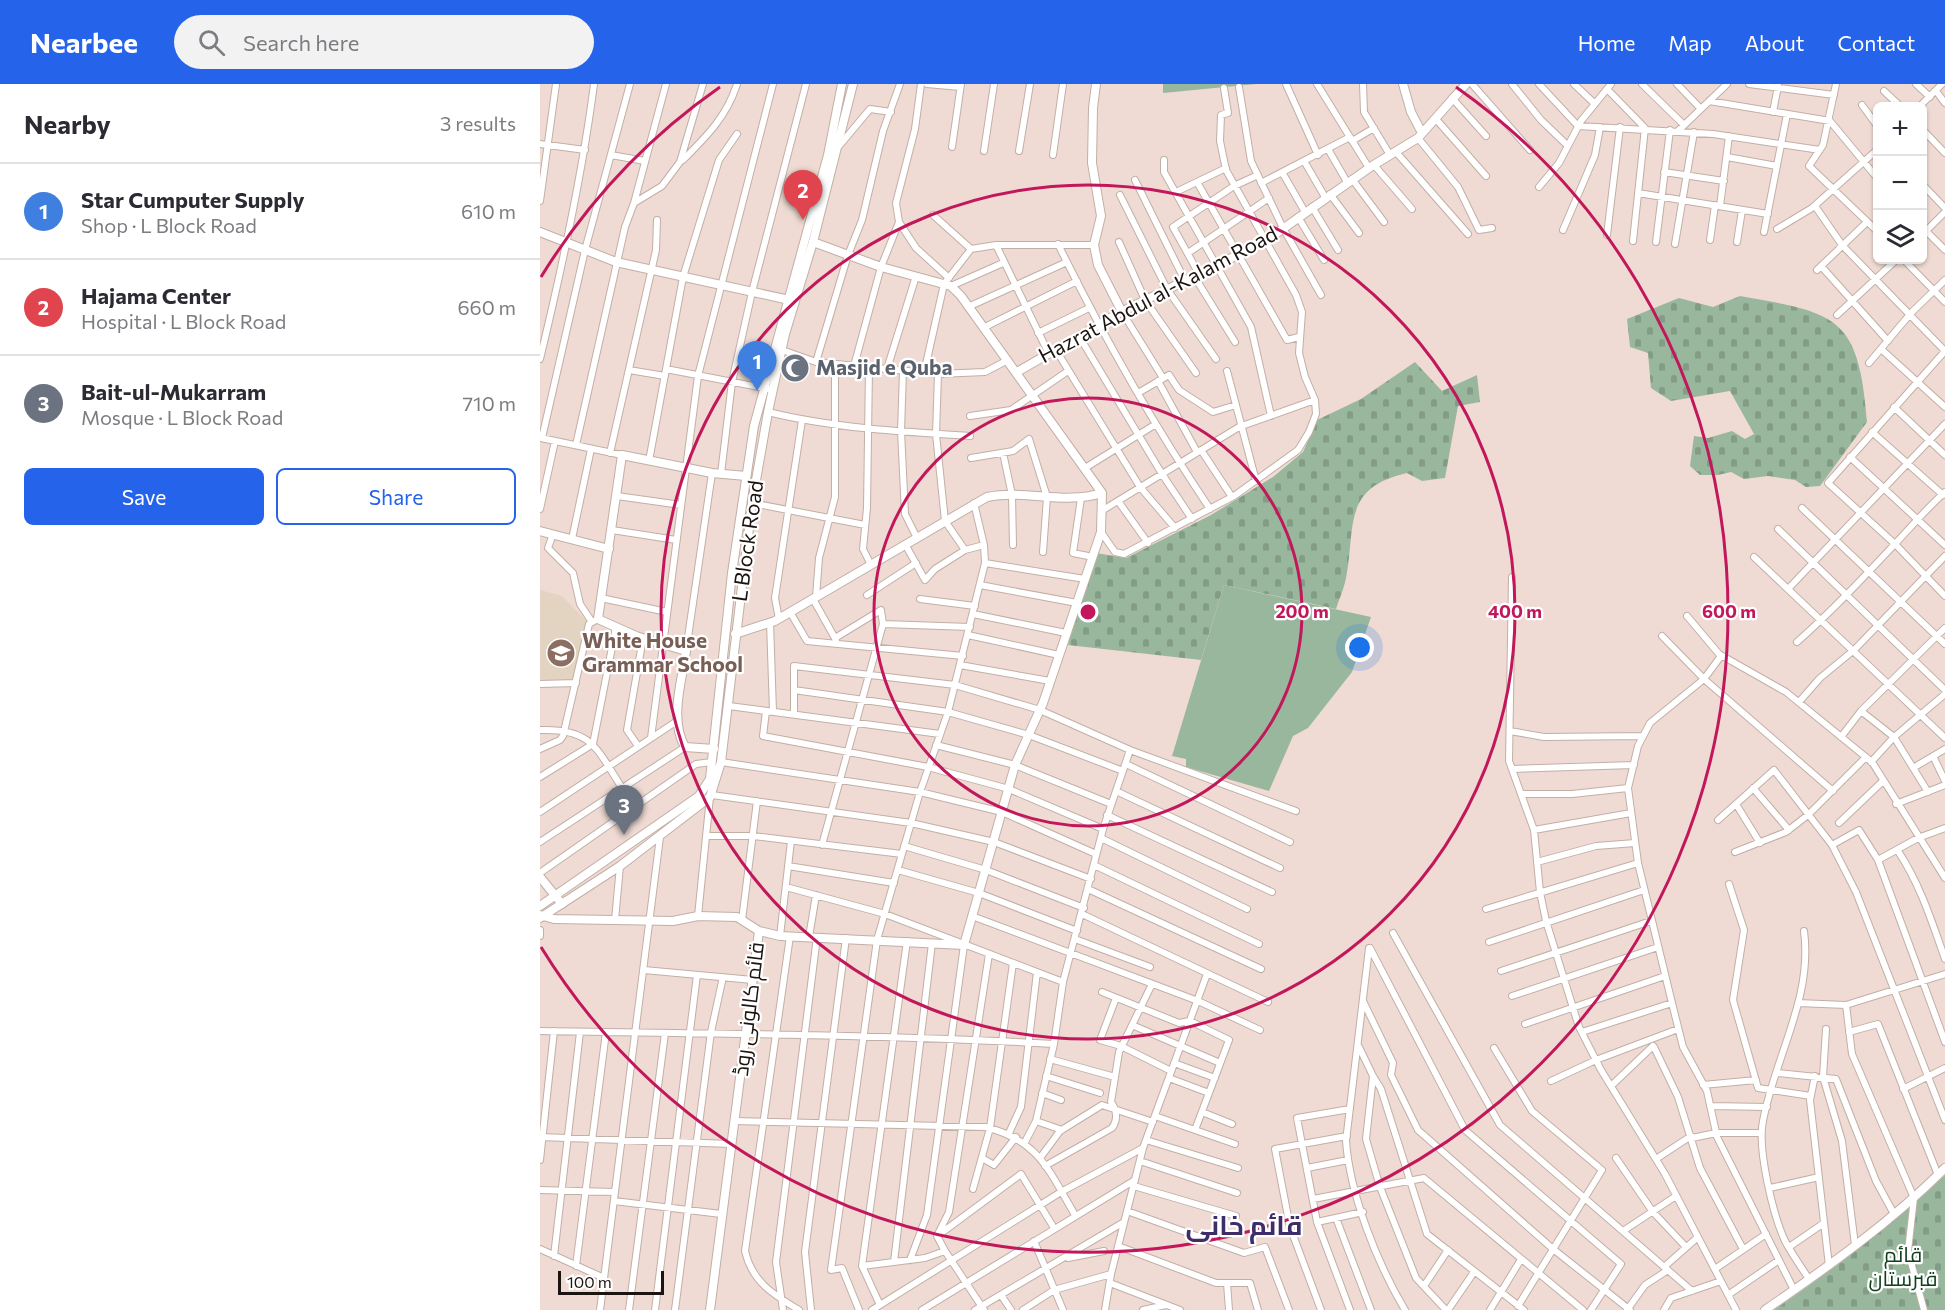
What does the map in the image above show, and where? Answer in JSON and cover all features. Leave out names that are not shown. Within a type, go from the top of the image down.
[{"type":"main road","name":"L Block Road","points":[[540,906],[699,796],[710,779],[732,573],[746,476],[825,165],[842,84]]},
{"type":"main road","name":"L Block Road","points":[[711,796],[722,762],[735,634],[752,503],[768,412],[768,388],[782,350],[791,301],[813,242],[853,84]]},
{"type":"main road","points":[[541,917],[620,866],[711,796]]},
{"type":"street","points":[[540,201],[543,144],[556,84]]},
{"type":"street","points":[[540,359],[569,242],[594,84]]},
{"type":"street","points":[[630,84],[585,250],[541,438],[649,461],[746,476]]},
{"type":"street","points":[[576,445],[616,262],[666,84]]},
{"type":"street","points":[[680,162],[703,84]]},
{"type":"street","points":[[634,203],[662,186],[680,162],[714,129],[731,104],[737,84]]},
{"type":"street","points":[[651,738],[698,376],[773,84]]},
{"type":"street","points":[[722,474],[732,382],[752,292],[806,84]]},
{"type":"street","points":[[816,362],[848,255],[862,220],[900,84]]},
{"type":"street","points":[[910,1260],[927,1215],[963,945],[1015,765],[1040,710],[1093,557],[1101,532],[1103,510],[1102,493],[1034,395],[968,307],[916,248],[899,222],[896,203],[915,129],[921,84]]},
{"type":"street","points":[[927,84],[960,86],[952,147]]},
{"type":"street","points":[[984,151],[994,84]]},
{"type":"street","points":[[1019,151],[1030,84]]},
{"type":"street","points":[[1053,156],[1063,84]]},
{"type":"street","points":[[1096,84],[1092,126],[1092,163],[1101,216],[1094,245],[1098,265],[1199,451],[1232,497]]},
{"type":"street","points":[[1286,84],[1318,154]]},
{"type":"street","points":[[1317,84],[1351,139],[1371,166],[1412,209]]},
{"type":"street","points":[[1363,84],[1364,112],[1374,128],[1393,153],[1468,234]]},
{"type":"street","points":[[1403,84],[1420,136],[1458,187],[1479,230],[1492,228]]},
{"type":"street","name":"Hazrat Abdul al-Kalam Road","points":[[1017,372],[1122,312],[1264,242],[1371,166],[1420,136],[1466,84]]},
{"type":"street","points":[[1472,84],[1530,150]]},
{"type":"street","points":[[1512,84],[1541,120],[1567,145]]},
{"type":"street","points":[[1539,84],[1578,126],[1670,130],[1682,128],[1694,132],[1820,150]]},
{"type":"street","points":[[1574,84],[1594,104]]},
{"type":"street","points":[[1642,84],[1682,128]]},
{"type":"street","points":[[1677,84],[1701,108]]},
{"type":"street","points":[[1714,84],[1720,90]]},
{"type":"street","points":[[1682,128],[1726,84]]},
{"type":"street","points":[[1749,84],[1834,95]]},
{"type":"street","points":[[1836,84],[1830,121],[1820,150],[1809,166],[1873,227]]},
{"type":"street","points":[[1916,84],[1930,97]]},
{"type":"street","points":[[1924,102],[1942,84]]},
{"type":"street","points":[[1539,187],[1559,163],[1578,126],[1609,86],[1645,128],[1633,241]]},
{"type":"street","points":[[1773,112],[1778,86]]},
{"type":"street","points":[[1239,87],[1251,161],[1283,228],[1321,295]]},
{"type":"street","points":[[1101,532],[1115,552],[1124,554],[1192,519],[1232,497],[1298,450],[1316,414],[1315,400],[1305,377],[1299,337],[1302,312],[1296,295],[1264,242],[1226,168],[1220,141],[1221,114],[1228,113],[1224,88]]},
{"type":"street","points":[[1884,91],[1896,102]]},
{"type":"street","points":[[1936,91],[1945,103]]},
{"type":"street","points":[[1452,98],[1486,136]]},
{"type":"street","points":[[1709,101],[1830,121],[1862,164],[1873,174]]},
{"type":"street","points":[[1862,105],[1873,120]]},
{"type":"street","points":[[838,147],[870,109],[891,112]]},
{"type":"street","points":[[1764,232],[1787,114]]},
{"type":"street","points":[[1435,118],[1486,176]]},
{"type":"street","points":[[1563,230],[1595,154],[1600,127]]},
{"type":"street","points":[[1261,183],[1374,128]]},
{"type":"street","points":[[1607,235],[1620,128]]},
{"type":"street","points":[[1656,242],[1670,130]]},
{"type":"street","points":[[1675,244],[1694,132]]},
{"type":"street","points":[[1927,133],[1945,153]]},
{"type":"street","points":[[649,461],[683,278],[719,160],[737,134]]},
{"type":"street","points":[[1710,240],[1724,181],[1729,136]]},
{"type":"street","points":[[543,144],[585,150]]},
{"type":"street","points":[[1328,149],[1350,181],[1384,222]]},
{"type":"street","points":[[1777,229],[1815,206],[1873,154]]},
{"type":"street","points":[[611,155],[645,161]]},
{"type":"street","points":[[1726,157],[1778,166]]},
{"type":"street","points":[[1164,160],[1164,172],[1251,327],[1271,416]]},
{"type":"street","points":[[1304,162],[1359,234]]},
{"type":"street","points":[[1176,192],[1226,168]]},
{"type":"street","points":[[1282,172],[1305,212],[1324,260]]},
{"type":"street","points":[[1664,172],[1724,181]]},
{"type":"street","points":[[1235,342],[1173,227],[1190,218],[1234,186],[1258,175]]},
{"type":"street","points":[[1135,180],[1185,280]]},
{"type":"street","points":[[1197,182],[1287,340],[1299,337]]},
{"type":"street","points":[[1927,189],[1945,210],[1927,228]]},
{"type":"street","points":[[1638,193],[1768,214]]},
{"type":"street","points":[[1119,195],[1167,289],[1216,359]]},
{"type":"street","points":[[1188,253],[1269,198]]},
{"type":"street","points":[[1815,206],[1842,246],[1945,351],[1828,483],[1895,544],[1945,597]]},
{"type":"street","points":[[1737,242],[1742,210]]},
{"type":"street","points":[[1305,212],[1338,250]]},
{"type":"street","points":[[933,215],[971,249]]},
{"type":"street","points":[[610,453],[652,271],[656,250],[657,220]]},
{"type":"street","points":[[854,366],[881,267],[899,222]]},
{"type":"street","points":[[1867,222],[1819,268],[1888,341]]},
{"type":"street","points":[[540,232],[616,262],[791,301]]},
{"type":"street","points":[[1927,234],[1945,250]]},
{"type":"street","points":[[813,242],[881,267],[948,283],[1002,263]]},
{"type":"street","points":[[1119,242],[1145,300],[1196,373]]},
{"type":"street","points":[[924,373],[948,283],[971,249],[996,244],[1094,245]]},
{"type":"street","points":[[996,244],[1002,263],[1038,333],[1068,371],[1140,487],[1175,528]]},
{"type":"street","points":[[1058,244],[1098,326],[1179,463],[1210,509]]},
{"type":"street","points":[[968,307],[1067,261]]},
{"type":"street","points":[[1837,315],[1892,264]]},
{"type":"street","points":[[1908,264],[1945,302]]},
{"type":"street","points":[[887,369],[915,276]]},
{"type":"street","points":[[1869,363],[1910,315],[1945,280]]},
{"type":"street","points":[[982,328],[1077,281]]},
{"type":"street","points":[[1038,333],[1089,308]]},
{"type":"street","points":[[1079,336],[1161,474],[1192,519]]},
{"type":"street","points":[[1881,349],[1945,407]]},
{"type":"street","points":[[782,350],[816,362],[938,374],[984,372],[1008,360]]},
{"type":"street","points":[[834,364],[835,497],[819,558],[814,598],[837,641]]},
{"type":"street","points":[[869,367],[863,549],[871,565]]},
{"type":"street","points":[[629,370],[698,376],[768,388]]},
{"type":"street","points":[[903,371],[901,431],[905,514],[917,538]]},
{"type":"street","points":[[970,416],[1011,410],[1068,371]]},
{"type":"street","points":[[1227,371],[1256,481]]},
{"type":"street","points":[[938,374],[936,434],[945,521],[965,550]]},
{"type":"street","points":[[1138,393],[1169,375],[1179,390],[1213,412],[1236,405]]},
{"type":"street","points":[[1103,510],[1242,426],[1315,400]]},
{"type":"street","points":[[1894,407],[1945,455]]},
{"type":"street","points":[[768,412],[802,420],[970,436]]},
{"type":"street","points":[[779,619],[775,598],[802,420]]},
{"type":"street","points":[[1085,468],[1156,424]]},
{"type":"street","points":[[1788,589],[1945,424]]},
{"type":"street","points":[[1797,642],[1869,572],[1916,518],[1944,494],[1872,432]]},
{"type":"street","points":[[971,458],[1013,451],[1029,439],[1047,497],[1043,552]]},
{"type":"street","points":[[540,509],[555,441]]},
{"type":"street","points":[[572,539],[591,448]]},
{"type":"street","points":[[1003,453],[1011,495],[1013,545]]},
{"type":"street","points":[[540,749],[560,740],[565,729],[589,624],[595,621],[602,598],[622,455]]},
{"type":"street","points":[[1850,457],[1945,545]]},
{"type":"street","points":[[685,747],[679,736],[676,721],[712,472]]},
{"type":"street","points":[[735,634],[779,619],[987,497],[1011,495],[1081,498],[1102,493]]},
{"type":"street","points":[[616,496],[681,505]]},
{"type":"street","points":[[1081,498],[1073,553],[1093,557]]},
{"type":"street","points":[[1118,501],[1148,543]]},
{"type":"street","points":[[752,503],[865,525]]},
{"type":"street","points":[[859,1310],[842,1268],[831,1270],[877,940],[920,792],[948,712],[985,563],[984,545],[974,503]]},
{"type":"street","points":[[1802,508],[1945,644]]},
{"type":"street","points":[[1778,529],[1945,690]]},
{"type":"street","points":[[612,530],[676,540]]},
{"type":"street","points":[[540,531],[609,549]]},
{"type":"street","points":[[553,534],[548,548],[573,573],[580,604],[595,621],[687,651]]},
{"type":"street","points":[[905,544],[925,580],[935,569],[965,550],[984,545]]},
{"type":"street","points":[[1799,702],[1820,678],[1854,650],[1945,556]]},
{"type":"street","points":[[1754,557],[1945,738]]},
{"type":"street","points":[[867,595],[916,563]]},
{"type":"street","points":[[985,563],[1085,579]]},
{"type":"street","points":[[1512,577],[1509,761],[1534,830],[1540,892],[1547,923],[1582,1032],[1611,1086],[1656,1159],[1736,1310]]},
{"type":"street","points":[[980,585],[1077,603]]},
{"type":"street","points":[[602,598],[667,612]]},
{"type":"street","points":[[920,599],[975,606]]},
{"type":"street","points":[[822,845],[883,624],[881,610],[837,641]]},
{"type":"street","points":[[790,612],[807,640],[837,641],[963,656]]},
{"type":"street","points":[[973,614],[1066,633]]},
{"type":"street","points":[[1687,616],[1721,656],[1786,692],[1869,760],[1945,878]]},
{"type":"street","points":[[770,622],[770,711],[763,736],[928,767],[1009,789],[1103,829]]},
{"type":"street","points":[[883,624],[970,627]]},
{"type":"street","points":[[540,777],[593,744],[616,627]]},
{"type":"street","points":[[1841,737],[1861,711],[1945,628]]},
{"type":"street","points":[[968,635],[1059,655]]},
{"type":"street","points":[[1662,636],[1704,680],[1833,791]]},
{"type":"street","points":[[638,747],[627,730],[643,638]]},
{"type":"street","points":[[1721,656],[1704,680],[1650,723],[1643,736],[1628,788],[1638,863],[1686,1055],[1703,1085],[1716,1133],[1794,1290]]},
{"type":"street","points":[[960,665],[1050,681]]},
{"type":"street","points":[[794,714],[794,666],[955,685],[1040,710],[1130,750],[1296,811]]},
{"type":"street","points":[[540,684],[576,682]]},
{"type":"street","points":[[794,690],[948,712],[1029,735],[1123,771]]},
{"type":"street","points":[[1735,852],[1789,830],[1945,694]]},
{"type":"street","points":[[729,706],[940,734]]},
{"type":"street","points":[[1861,711],[1894,737],[1928,792]]},
{"type":"street","points":[[540,812],[676,721]]},
{"type":"street","points":[[540,730],[565,729],[593,744],[622,788]]},
{"type":"street","points":[[1510,731],[1544,737],[1643,736]]},
{"type":"street","points":[[936,745],[1015,765],[1111,804]]},
{"type":"street","points":[[540,842],[685,747],[714,749]]},
{"type":"street","points":[[1913,768],[1945,749]]},
{"type":"street","points":[[1025,1142],[1036,1121],[1054,1044],[1063,982],[1096,854],[1130,750]]},
{"type":"street","points":[[1896,804],[1945,783],[1933,756]]},
{"type":"street","points":[[562,904],[540,875],[696,764],[712,762]]},
{"type":"street","points":[[722,762],[920,792],[1002,812],[1096,854]]},
{"type":"street","points":[[1126,764],[1290,842]]},
{"type":"street","points":[[1512,769],[1634,765]]},
{"type":"street","points":[[1718,820],[1774,770],[1832,845],[1856,892],[1896,989],[1945,1120]]},
{"type":"street","points":[[1839,823],[1882,780]]},
{"type":"street","points":[[1521,794],[1572,794],[1628,788]]},
{"type":"street","points":[[1753,788],[1789,830]]},
{"type":"street","points":[[1116,791],[1280,867]]},
{"type":"street","points":[[698,916],[711,796],[911,823],[994,842],[1091,879]]},
{"type":"street","points":[[742,920],[758,801]]},
{"type":"street","points":[[1736,804],[1760,843]]},
{"type":"street","points":[[1534,830],[1631,813]]},
{"type":"street","points":[[1107,815],[1272,892]]},
{"type":"street","points":[[1878,860],[1918,837],[1945,828]]},
{"type":"street","points":[[1832,845],[1859,830],[1878,860],[1945,1042]]},
{"type":"street","points":[[707,836],[753,836],[902,854]]},
{"type":"street","points":[[600,1310],[660,837]]},
{"type":"street","points":[[1101,838],[1247,909]]},
{"type":"street","points":[[780,936],[791,841]]},
{"type":"street","points":[[1537,862],[1596,846],[1635,843]]},
{"type":"street","points":[[904,846],[986,870],[1083,911],[1268,1002]]},
{"type":"street","points":[[1898,850],[1910,869],[1925,902],[1945,959]]},
{"type":"street","points":[[1486,909],[1638,863]]},
{"type":"street","points":[[1094,865],[1259,944]]},
{"type":"street","points":[[615,920],[620,866]]},
{"type":"street","points":[[788,866],[894,883]]},
{"type":"street","points":[[898,870],[979,893],[1077,931]]},
{"type":"street","points":[[1729,884],[1744,930],[1733,1000],[1758,1088],[1811,1096]]},
{"type":"street","points":[[786,887],[885,914],[1063,982]]},
{"type":"street","points":[[1088,889],[1262,969]]},
{"type":"street","points":[[1489,942],[1644,890]]},
{"type":"street","points":[[783,1310],[784,1301],[776,1262],[806,1034],[816,895]]},
{"type":"street","name":"قائم کالونی روڈ","points":[[541,917],[673,921],[698,916],[737,917],[759,931],[710,1310]]},
{"type":"street","points":[[972,916],[1198,1001],[1260,1030]]},
{"type":"street","points":[[1501,971],[1651,921]]},
{"type":"street","points":[[540,930],[540,936]]},
{"type":"street","points":[[759,931],[780,936],[963,945]]},
{"type":"street","points":[[1804,931],[1806,974],[1761,1133],[1778,1225],[1809,1279]]},
{"type":"street","points":[[1393,933],[1500,1125],[1692,1291]]},
{"type":"street","points":[[790,936],[745,1251],[748,1266],[767,1292],[799,1310]]},
{"type":"street","points":[[811,1310],[805,1252],[846,938]]},
{"type":"street","points":[[1075,939],[1150,968]]},
{"type":"street","points":[[880,1305],[862,1266],[907,941]]},
{"type":"street","points":[[894,1262],[932,943]]},
{"type":"street","points":[[1512,996],[1658,947]]},
{"type":"street","points":[[1405,1310],[1387,1281],[1356,1191],[1348,1160],[1347,1136],[1370,948],[1465,1130],[1621,1264],[1591,1310]]},
{"type":"street","points":[[937,1236],[950,1212],[989,954]]},
{"type":"street","points":[[973,1189],[990,1128],[1013,963]]},
{"type":"street","points":[[644,970],[753,980]]},
{"type":"street","points":[[1009,1133],[1021,1107],[1037,972]]},
{"type":"street","points":[[1105,1310],[1111,1274],[1143,1148],[1208,974]]},
{"type":"street","points":[[1798,1004],[1846,1005],[1945,974]]},
{"type":"street","points":[[655,1310],[697,975]]},
{"type":"street","points":[[1525,1024],[1665,976]]},
{"type":"street","points":[[675,1310],[690,1209],[711,1032],[723,977]]},
{"type":"street","points":[[1046,1166],[1112,1128],[1116,1122],[1115,1108],[1111,1102],[1121,1046],[1152,984]]},
{"type":"street","points":[[1102,992],[1179,1023],[1190,1021],[1229,1040],[1195,1130]]},
{"type":"street","points":[[1116,998],[1100,1040],[1121,1046],[1172,1071]]},
{"type":"street","points":[[1363,1001],[1393,1063],[1391,1075],[1418,1130],[1553,1249],[1628,1310],[1645,1285],[1698,1237]]},
{"type":"street","points":[[1582,1032],[1672,1003]]},
{"type":"street","points":[[1846,1005],[1852,1054],[1914,1198],[1908,1251],[1924,1310]]},
{"type":"street","points":[[1849,1032],[1878,1024],[1938,1175]]},
{"type":"street","points":[[1132,1025],[1220,1063]]},
{"type":"street","points":[[1551,1081],[1596,1060],[1678,1029]]},
{"type":"street","points":[[1826,1029],[1823,1077],[1842,1141],[1855,1245]]},
{"type":"street","points":[[540,1031],[747,1032],[951,1038],[1054,1044]]},
{"type":"street","points":[[540,1160],[554,1031]]},
{"type":"street","points":[[554,1256],[580,1032]]},
{"type":"street","points":[[576,1266],[606,1032]]},
{"type":"street","points":[[629,1310],[665,1033]]},
{"type":"street","points":[[1652,1039],[1678,1097],[1700,1168],[1743,1250]]},
{"type":"street","points":[[1358,1046],[1381,1089],[1427,1233],[1522,1309],[1538,1274],[1602,1170],[1532,1111],[1494,1048]]},
{"type":"street","points":[[1611,1086],[1654,1047]]},
{"type":"street","points":[[1050,1059],[1115,1077]]},
{"type":"street","points":[[1174,1063],[1215,1078]]},
{"type":"street","points":[[1903,1089],[1945,1068]]},
{"type":"street","points":[[1777,1073],[1836,1079],[1876,1181],[1894,1214]]},
{"type":"street","points":[[1046,1076],[1100,1092]]},
{"type":"street","points":[[1373,1076],[1366,1139],[1380,1186],[1416,1278],[1447,1310],[1474,1272]]},
{"type":"street","points":[[1815,1077],[1811,1096],[1829,1266]]},
{"type":"street","points":[[1169,1078],[1209,1093]]},
{"type":"street","points":[[1703,1085],[1756,1080]]},
{"type":"street","points":[[1042,1093],[1061,1100]]},
{"type":"street","points":[[1040,1158],[1062,1130],[1102,1105],[1195,1130],[1235,1144]]},
{"type":"street","points":[[1710,1106],[1767,1107]]},
{"type":"street","points":[[1350,1109],[1297,1118],[1317,1222],[1350,1310]]},
{"type":"street","points":[[1202,1112],[1232,1124]]},
{"type":"street","points":[[734,1121],[963,1126],[990,1128],[1009,1133],[1025,1142],[1040,1158],[1075,1215]]},
{"type":"street","points":[[1036,1121],[1062,1130]]},
{"type":"street","points":[[1656,1159],[1692,1137],[1716,1133],[1761,1133]]},
{"type":"street","points":[[1321,1310],[1290,1227],[1275,1149],[1347,1136]]},
{"type":"street","points":[[541,1137],[731,1144]]},
{"type":"street","points":[[982,1158],[994,1165],[1016,1137]]},
{"type":"street","points":[[1146,1140],[1238,1168]]},
{"type":"street","points":[[872,1310],[1061,1192],[1143,1148]]},
{"type":"street","points":[[1616,1158],[1653,1212],[1686,1247]]},
{"type":"street","points":[[1307,1168],[1348,1160]]},
{"type":"street","points":[[1140,1161],[1237,1193]]},
{"type":"street","points":[[1765,1310],[1829,1266],[1914,1198],[1945,1168]]},
{"type":"street","points":[[937,1236],[1022,1174],[1054,1228]]},
{"type":"street","points":[[1313,1199],[1424,1178],[1520,1261],[1583,1310]]},
{"type":"street","points":[[1770,1188],[1819,1178]]},
{"type":"street","points":[[922,1310],[1075,1215],[1134,1183],[1236,1216]]},
{"type":"street","points":[[540,1190],[615,1192]]},
{"type":"street","points":[[1623,1231],[1676,1196]]},
{"type":"street","points":[[614,1201],[721,1214]]},
{"type":"street","points":[[1127,1211],[1244,1254],[1265,1247],[1289,1310]]},
{"type":"street","points":[[1317,1222],[1363,1212]]},
{"type":"street","points":[[1336,1218],[1371,1310]]},
{"type":"street","points":[[937,1236],[980,1309],[1124,1222]]},
{"type":"street","points":[[1789,1247],[1824,1223]]},
{"type":"street","points":[[1715,1269],[1766,1234]]},
{"type":"street","points":[[1034,1241],[1063,1310]]},
{"type":"street","points":[[1118,1246],[1216,1283],[1250,1283],[1258,1310]]},
{"type":"street","points":[[540,1249],[604,1278]]},
{"type":"street","points":[[1424,1286],[1448,1250]]},
{"type":"street","points":[[862,1266],[910,1260],[945,1251]]},
{"type":"street","points":[[1061,1259],[1104,1251]]},
{"type":"street","points":[[1728,1295],[1779,1260]]},
{"type":"street","points":[[1490,1310],[1520,1261]]},
{"type":"street","points":[[1023,1310],[1054,1290],[1111,1274]]},
{"type":"street","points":[[1664,1310],[1671,1298],[1721,1281]]},
{"type":"street","points":[[1110,1283],[1180,1310]]},
{"type":"street","points":[[1227,1283],[1229,1310]]},
{"type":"street","points":[[1001,1295],[1011,1310]]},
{"type":"street","points":[[1036,1301],[1041,1310]]},
{"type":"street","points":[[1143,1310],[1166,1305]]},
{"type":"shaded area","name":"White House Grammar School","points":[[540,590],[562,596],[589,624],[576,683],[540,684]]},
{"type":"green space","points":[[1163,84],[1256,84],[1163,93]]},
{"type":"green space","points":[[1740,296],[1800,308],[1821,315],[1837,326],[1849,340],[1857,360],[1863,387],[1867,422],[1820,486],[1806,487],[1795,480],[1768,476],[1744,479],[1731,472],[1700,475],[1690,466],[1694,436],[1708,438],[1732,431],[1745,439],[1754,434],[1730,391],[1671,401],[1651,388],[1648,353],[1630,347],[1627,319],[1679,298],[1713,307]]},
{"type":"green space","points":[[1415,362],[1442,391],[1477,375],[1480,402],[1458,406],[1445,478],[1422,481],[1407,473],[1386,480],[1371,489],[1361,499],[1352,526],[1346,578],[1336,609],[1224,585],[1201,660],[1068,645],[1096,553],[1126,558],[1211,515],[1273,477],[1303,452],[1317,420],[1361,399]]},
{"type":"green space","points":[[1224,585],[1371,617],[1352,672],[1308,728],[1293,736],[1269,791],[1186,767],[1186,759],[1172,756]]},
{"type":"green space","name":"قائم قبرستان","points":[[1945,1175],[1945,1310],[1774,1310],[1862,1246]]},
{"type":"place","name":"Hajama Center","points":[[803,220]]},
{"type":"place","name":"Masjid e Quba","points":[[795,368]]},
{"type":"place","name":"Star Cumputer Supply","points":[[757,391]]},
{"type":"place","name":"White House Grammar School","points":[[561,653]]},
{"type":"place","name":"Bait-ul-Mukarram","points":[[624,835]]},
{"type":"district","name":"قائم خانى","points":[[1244,1226]]}]
